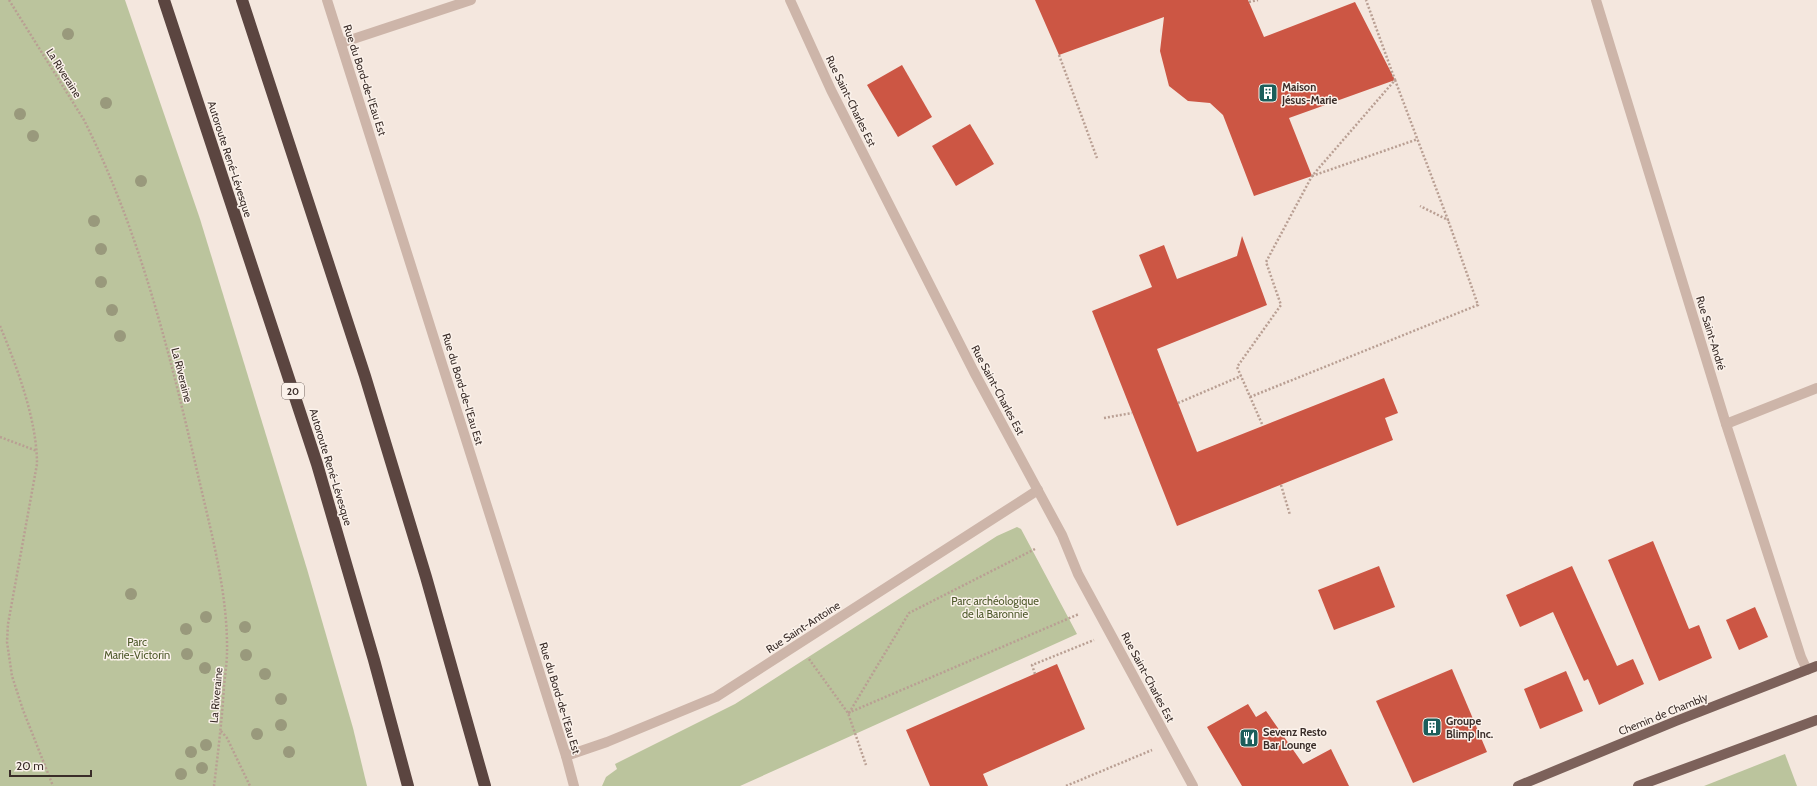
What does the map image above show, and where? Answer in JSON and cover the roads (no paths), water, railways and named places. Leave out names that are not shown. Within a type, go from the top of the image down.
[{"type":"highway","name":"Autoroute René-Lévesque","points":[[164,0],[317,464],[374,660],[408,786]]},
{"type":"highway","points":[[242,0],[367,383],[426,577],[485,786]]},
{"type":"main road","name":"Chemin de Chambly","points":[[1518,786],[1676,721],[1817,666]]},
{"type":"main road","points":[[1638,786],[1817,720]]},
{"type":"street","name":"Rue du Bord-de-l'Eau Est","points":[[327,0],[566,756],[574,786]]},
{"type":"street","points":[[341,43],[471,0]]},
{"type":"street","name":"Rue Saint-Charles Est","points":[[790,0],[831,90],[974,372],[1038,490],[1096,606],[1193,786]]},
{"type":"street","name":"Rue Saint-André","points":[[1596,0],[1726,424],[1798,650],[1807,670]]},
{"type":"street","points":[[1726,424],[1817,388]]},
{"type":"street","name":"Rue Saint-Antoine","points":[[566,756],[607,742],[716,697],[1038,490]]},
{"type":"place","name":"Maison Jésus-Marie","points":[[1268,93]]},
{"type":"place","name":"Groupe Blimp Inc.","points":[[1432,727]]},
{"type":"place","name":"Sevenz Resto Bar Lounge","points":[[1249,738]]},
{"type":"park label","name":"Parc archéologique de la Baronnie","points":[[995,607]]},
{"type":"park label","name":"Parc Marie-Victorin","points":[[137,648]]}]
